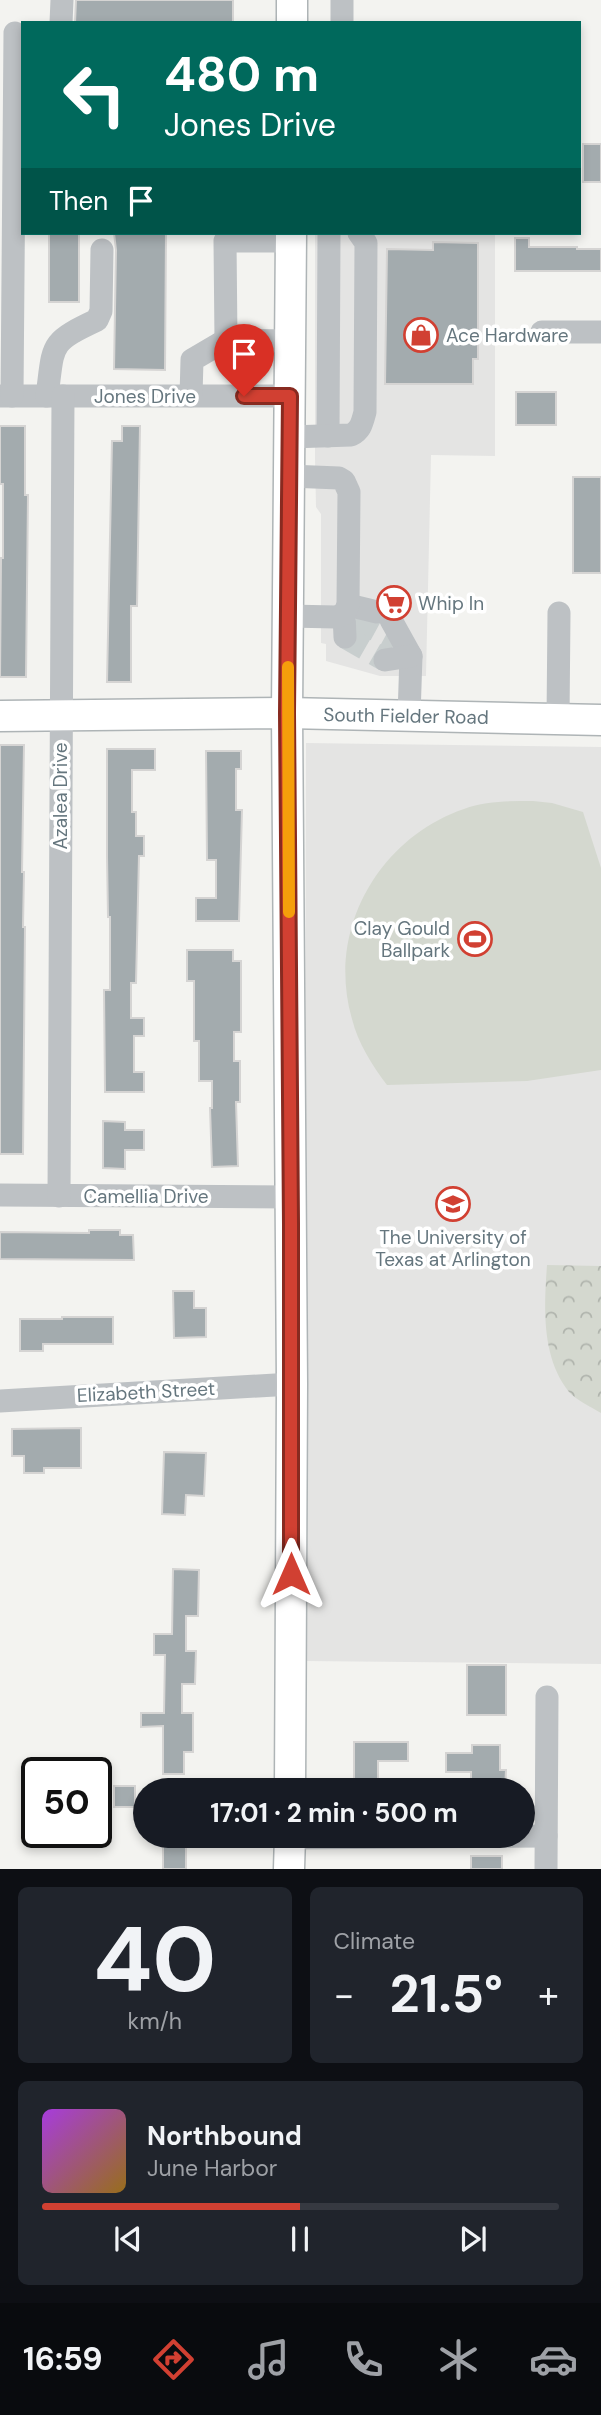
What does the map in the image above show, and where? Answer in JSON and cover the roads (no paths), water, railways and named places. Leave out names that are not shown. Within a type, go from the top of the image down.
[{"type":"main road","points":[[292,0],[292,21]]},
{"type":"main road","points":[[290,1778],[292,1384],[287,713],[291,237]]},
{"type":"main road","name":"South Fielder Road","points":[[0,716],[287,713],[601,720]]},
{"type":"main road","points":[[289,1869],[290,1848]]},
{"type":"street","points":[[61,21],[62,0]]},
{"type":"street","points":[[342,0],[342,21]]},
{"type":"street","points":[[6,396],[13,33]]},
{"type":"street","points":[[328,436],[329,235]]},
{"type":"street","points":[[290,437],[351,435],[362,425],[365,412],[366,243],[360,235]]},
{"type":"street","points":[[226,340],[225,241],[291,237]]},
{"type":"street","name":"Azalea Drive","points":[[60,1196],[60,716],[53,354],[60,340],[97,320],[101,311],[102,250]]},
{"type":"street","points":[[542,332],[601,332]]},
{"type":"street","points":[[191,396],[192,360],[226,340],[290,341]]},
{"type":"street","name":"Jones Drive","points":[[6,396],[290,396]]},
{"type":"street","points":[[289,476],[339,478],[344,481],[349,492],[372,631],[410,716]]},
{"type":"street","points":[[558,719],[559,613]]},
{"type":"street","points":[[288,616],[336,617],[372,631]]},
{"type":"street","name":"Camellia Drive","points":[[0,1195],[291,1198]]},
{"type":"street","name":"Elizabeth Street","points":[[0,1401],[292,1384]]},
{"type":"street","points":[[546,1869],[547,1697]]},
{"type":"street","points":[[535,1836],[546,1836]]},
{"type":"tunnel","points":[[356,619],[396,641]]},
{"type":"tunnel","points":[[345,637],[385,660]]},
{"type":"place","name":"Ace Hardware","points":[[421,335]]},
{"type":"place","name":"Whip In","points":[[394,603]]},
{"type":"place","name":"Clay Gould Ballpark","points":[[475,939]]},
{"type":"place","name":"The University of Texas at Arlington","points":[[453,1204]]}]
